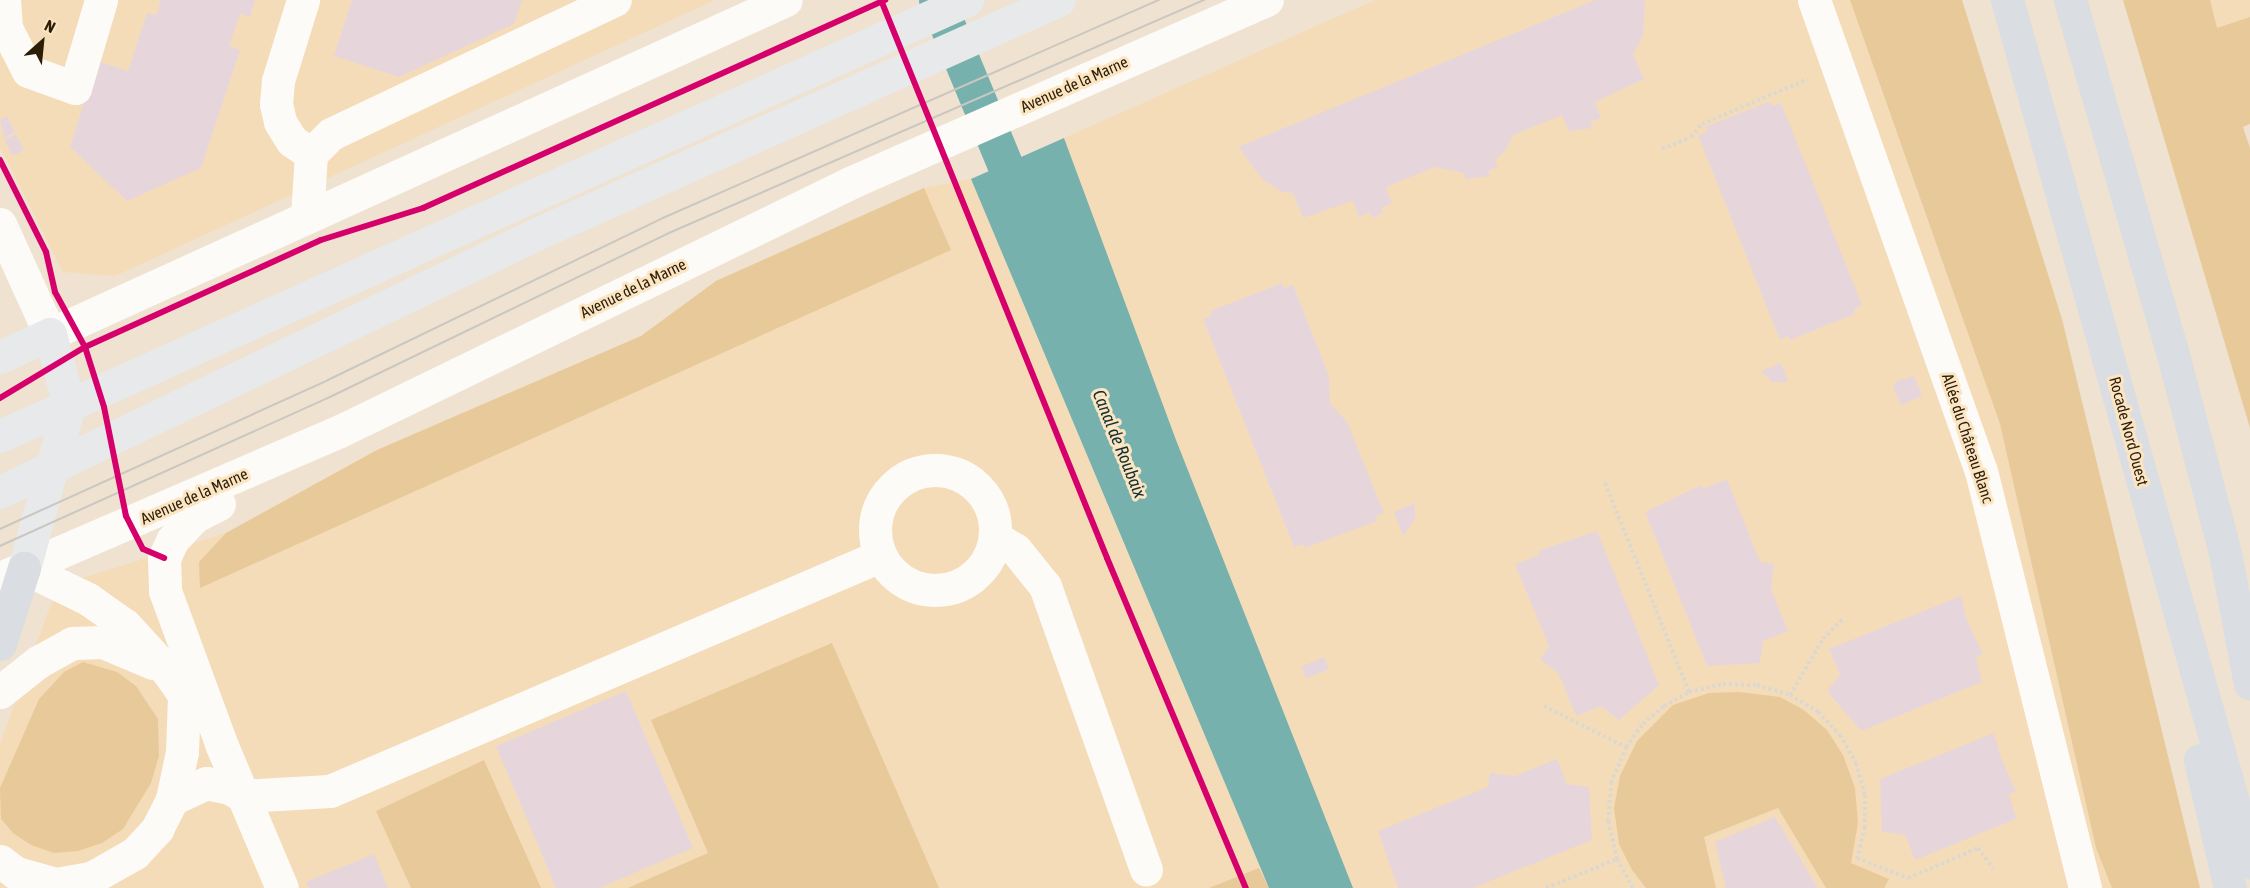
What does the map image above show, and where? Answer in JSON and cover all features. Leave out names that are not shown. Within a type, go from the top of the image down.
[{"type":"highway","name":"Rocade Nord Ouest","points":[[2007,0],[2250,862]]},
{"type":"highway","points":[[2070,0],[2171,347],[2225,553],[2250,633]]},
{"type":"highway","points":[[2225,553],[2250,684]]},
{"type":"highway","points":[[0,644],[12,573]]},
{"type":"highway","points":[[2170,581],[2180,665],[2230,888]]},
{"type":"main road","points":[[0,436],[967,0]]},
{"type":"main road","points":[[0,492],[544,230],[1059,0]]},
{"type":"main road","points":[[0,357],[50,334],[69,405],[51,469],[12,573]]},
{"type":"street","points":[[4,0],[6,28],[28,71],[75,88],[101,0]]},
{"type":"street","points":[[303,0],[278,81],[276,104],[280,122],[292,141],[310,154]]},
{"type":"street","points":[[307,218],[310,154],[331,134],[375,110],[615,0]]},
{"type":"street","points":[[0,224],[50,334],[786,0]]},
{"type":"street","name":"Avenue de la Marne","points":[[12,573],[340,431],[852,183],[1153,48],[1267,0]]},
{"type":"street","name":"Allée du Château Blanc","points":[[1814,0],[1981,471],[2085,888]]},
{"type":"street","points":[[282,888],[222,746],[170,607],[163,575],[164,558],[181,527],[195,516],[307,459],[340,431]]},
{"type":"street","points":[[925,470],[948,471],[976,487],[994,515],[996,538],[989,559],[975,576],[956,588],[933,591],[911,587],[892,575],[880,556],[875,523],[887,492],[904,478],[925,470]]},
{"type":"street","points":[[996,538],[1016,550],[1045,586],[1146,870]]},
{"type":"street","points":[[172,799],[206,783],[230,788],[243,796],[330,791],[880,556]]},
{"type":"street","points":[[12,573],[106,611],[125,625],[176,685],[222,746]]},
{"type":"street","points":[[0,692],[56,650],[88,641],[120,647],[176,685]]},
{"type":"street","points":[[0,861],[32,884],[74,882],[119,864],[158,830],[172,799],[182,752],[176,685]]},
{"type":"path","points":[[1662,149],[1691,137],[1702,124],[1800,83]]},
{"type":"path","points":[[1605,483],[1689,693]]},
{"type":"path","points":[[1790,695],[1823,639],[1842,620]]},
{"type":"path","points":[[1633,888],[1617,859],[1608,821],[1611,783],[1626,747],[1650,718],[1689,693],[1723,684],[1746,685],[1790,695],[1818,712],[1840,735],[1856,763],[1865,795],[1865,827],[1857,858],[1908,878],[1978,848],[1993,868]]},
{"type":"path","points":[[1544,706],[1626,747]]},
{"type":"path","points":[[1546,888],[1617,859]]},
{"type":"shaded area","points":[[0,0],[715,0],[115,276],[63,272],[0,147]]},
{"type":"shaded area","points":[[1375,0],[1858,0],[1872,63],[2000,424],[2113,888],[1333,888],[1064,138]]},
{"type":"shaded area","points":[[1850,0],[1962,0],[2062,319],[2200,888],[2112,888],[2096,848],[2000,424]]},
{"type":"shaded area","points":[[2123,0],[2210,0],[2217,28],[2250,17],[2250,124],[2243,127],[2250,148],[2250,428]]},
{"type":"shaded area","points":[[2210,0],[2250,0],[2250,17],[2216,29]]},
{"type":"shaded area","points":[[971,179],[1269,888],[0,888],[0,744],[51,604],[76,580],[226,533],[377,450],[641,336],[716,281],[924,188]]},
{"type":"shaded area","points":[[924,188],[951,250],[200,588],[199,562],[226,533],[377,450],[641,336],[716,281]]},
{"type":"shaded area","points":[[832,643],[939,888],[628,888],[708,853],[651,720]]},
{"type":"shaded area","points":[[83,662],[117,672],[136,686],[158,719],[159,756],[151,783],[123,829],[102,843],[78,851],[54,853],[31,845],[13,833],[1,819],[0,788],[39,699],[64,672]]},
{"type":"shaded area","points":[[1739,692],[1780,697],[1804,710],[1827,730],[1843,755],[1855,788],[1858,823],[1851,863],[1889,879],[1884,888],[1826,888],[1778,808],[1704,837],[1716,888],[1646,888],[1632,870],[1619,844],[1614,808],[1620,776],[1637,741],[1673,705],[1709,693]]},
{"type":"shaded area","points":[[484,760],[541,888],[411,888],[376,811]]},
{"type":"shaded area","points":[[1259,868],[1269,888],[1209,888]]},
{"type":"water","points":[[1064,138],[1176,440],[1353,888],[1269,888],[971,179]]},
{"type":"building","points":[[161,0],[255,0],[250,17],[240,14],[229,46],[240,50],[201,168],[127,201],[70,147],[97,61],[128,71],[147,13],[156,15]]},
{"type":"building","points":[[352,0],[522,0],[514,24],[399,77],[334,56]]},
{"type":"building","points":[[1595,0],[1645,0],[1643,36],[1633,54],[1644,79],[1595,102],[1601,118],[1590,122],[1593,128],[1569,131],[1562,115],[1513,135],[1506,150],[1495,160],[1498,167],[1488,171],[1490,176],[1466,179],[1463,173],[1435,167],[1386,187],[1392,203],[1381,208],[1383,213],[1372,218],[1370,212],[1359,217],[1353,201],[1303,218],[1293,193],[1282,192],[1262,179],[1238,147]]},
{"type":"building","points":[[1771,101],[1772,106],[1781,103],[1862,305],[1854,309],[1855,314],[1790,340],[1788,336],[1780,340],[1698,135],[1707,132],[1705,127]]},
{"type":"building","points":[[7,116],[15,132],[4,138],[0,119]]},
{"type":"building","points":[[16,134],[24,150],[13,156],[4,140]]},
{"type":"building","points":[[1282,283],[1284,288],[1293,285],[1329,376],[1330,403],[1347,422],[1384,513],[1376,516],[1377,521],[1305,548],[1303,544],[1294,547],[1203,319],[1212,316],[1210,311]]},
{"type":"building","points":[[1781,363],[1788,382],[1772,382],[1761,371]]},
{"type":"building","points":[[1914,376],[1922,396],[1901,405],[1893,387],[1897,381]]},
{"type":"building","points":[[1727,479],[1760,562],[1774,564],[1771,589],[1788,631],[1763,641],[1760,663],[1707,666],[1645,512],[1701,485],[1702,489]]},
{"type":"building","points":[[1415,503],[1415,519],[1403,536],[1394,512]]},
{"type":"building","points":[[1597,531],[1659,685],[1619,720],[1601,706],[1576,716],[1559,674],[1540,659],[1549,647],[1515,564],[1540,555],[1538,551]]},
{"type":"building","points":[[1961,596],[1967,621],[1983,654],[1976,657],[1982,682],[1861,731],[1827,691],[1840,675],[1829,649]]},
{"type":"building","points":[[1324,657],[1329,669],[1306,679],[1301,667]]},
{"type":"building","points":[[626,691],[693,848],[599,888],[556,888],[496,746]]},
{"type":"building","points":[[1994,733],[2001,758],[2016,791],[2009,794],[2016,819],[1915,860],[1905,835],[1882,832],[1880,779]]},
{"type":"building","points":[[1557,759],[1567,784],[1589,787],[1592,840],[1473,888],[1398,888],[1378,831],[1488,787],[1490,773],[1515,776]]},
{"type":"building","points":[[1775,817],[1818,888],[1726,888],[1715,842]]},
{"type":"building","points":[[374,854],[388,888],[309,888],[306,882]]},
{"type":"waterway","name":"Canal de Roubaix","points":[[937,0],[1024,210]]},
{"type":"tram line","points":[[0,529],[328,380],[663,218],[1159,0]]},
{"type":"tram line","points":[[0,546],[330,397],[669,233],[1204,0]]},
{"type":"cycle path","points":[[881,0],[1107,558],[1246,888]]},
{"type":"cycle path","points":[[0,398],[85,347],[321,240],[423,208],[885,0]]},
{"type":"cycle path","points":[[0,160],[46,252],[55,292],[85,347],[104,407],[126,516],[143,549],[164,558]]}]
